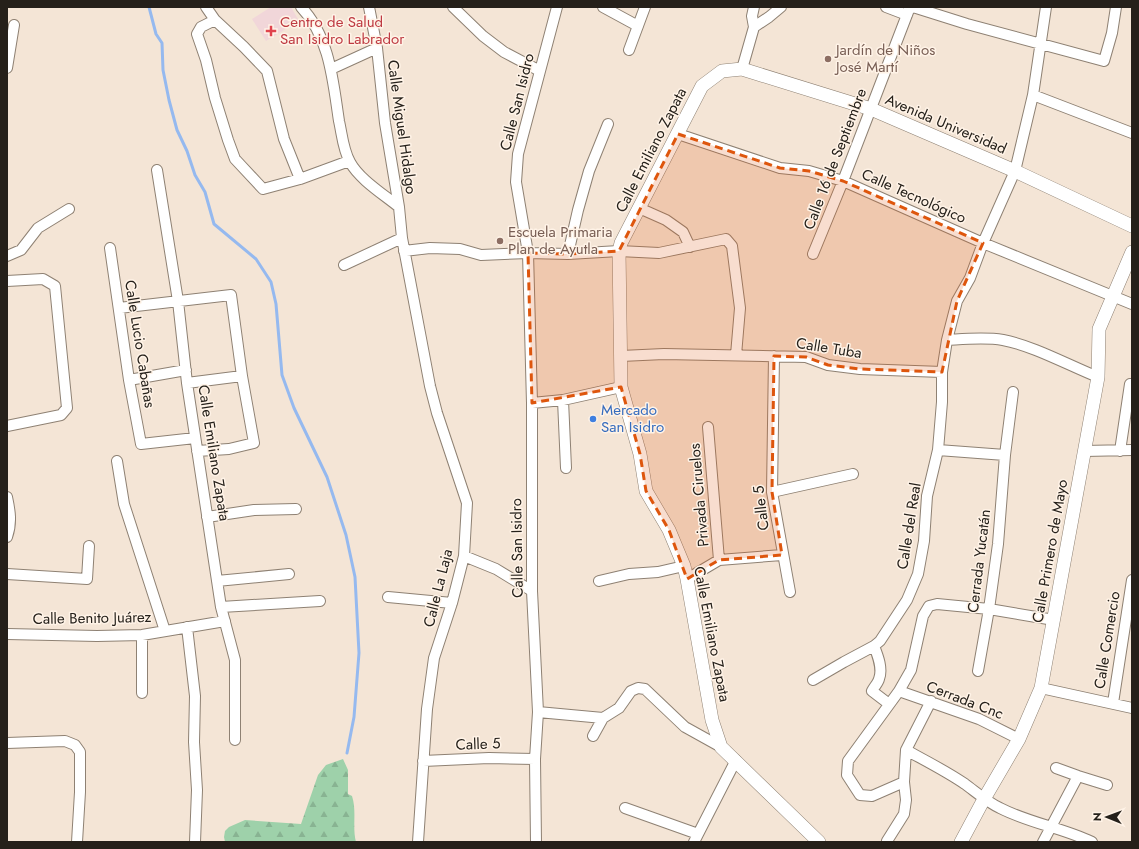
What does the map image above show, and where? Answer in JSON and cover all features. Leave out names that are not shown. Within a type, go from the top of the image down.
[{"type":"street","points":[[206,7],[215,20],[266,70],[284,139],[300,179]]},
{"type":"street","points":[[301,7],[323,40],[330,69],[343,143],[349,161],[358,174],[398,207]]},
{"type":"street","name":"Calle Miguel Hidalgo","points":[[369,7],[377,48],[385,123],[404,251]]},
{"type":"street","points":[[453,7],[483,36],[499,48],[540,71]]},
{"type":"street","name":"Calle San Isidro","points":[[536,842],[535,759],[538,712],[532,591],[532,403],[528,253],[516,182],[518,154],[557,7]]},
{"type":"street","points":[[603,7],[638,26]]},
{"type":"street","points":[[629,50],[645,7]]},
{"type":"street","points":[[742,69],[754,27],[752,16],[754,7]]},
{"type":"street","points":[[754,27],[781,7]]},
{"type":"street","points":[[886,7],[910,10],[968,24],[1104,61],[1112,33],[1116,7]]},
{"type":"street","name":"Calle del Real","points":[[813,680],[874,646],[880,641],[906,600],[918,574],[924,541],[927,496],[938,450],[942,402],[942,372],[947,340],[957,301],[970,278],[983,243],[1015,171],[1033,96],[1046,7]]},
{"type":"street","name":"Calle 16 de Septiembre","points":[[813,254],[910,10]]},
{"type":"street","points":[[215,20],[201,27],[197,34],[206,60],[215,98],[234,159],[263,189],[300,179],[349,161]]},
{"type":"street","points":[[7,68],[14,25]]},
{"type":"street","points":[[330,69],[377,48]]},
{"type":"street","name":"Avenida Universidad","points":[[742,69],[871,109],[1015,171],[1132,226]]},
{"type":"street","name":"Calle Emiliano Zapata","points":[[721,747],[712,720],[684,566],[670,530],[646,491],[640,454],[621,387],[619,251],[621,243],[702,86],[722,71],[742,69]]},
{"type":"street","points":[[1033,96],[1132,133]]},
{"type":"street","points":[[568,254],[589,170],[608,124]]},
{"type":"street","name":"Calle Tecnológico","points":[[678,134],[780,168],[809,171],[843,181],[983,243],[1132,304]]},
{"type":"street","name":"Calle Emiliano Zapata","points":[[157,170],[178,301],[187,383],[221,607],[235,660],[235,740]]},
{"type":"street","points":[[639,208],[666,220],[683,232],[690,247]]},
{"type":"street","points":[[7,256],[21,250],[38,228],[69,209]]},
{"type":"street","points":[[344,265],[402,238]]},
{"type":"street","points":[[404,251],[430,248],[460,249],[481,255],[528,253],[568,254],[619,251],[659,253],[726,239],[732,246],[740,308],[736,355]]},
{"type":"street","name":"Calle Lucio Cabañas","points":[[110,248],[129,380],[141,444],[195,438]]},
{"type":"street","name":"Calle La Laja","points":[[404,251],[437,413],[467,503],[464,556],[452,603],[434,658],[427,709],[418,842]]},
{"type":"street","name":"Calle Primero de Mayo","points":[[961,842],[1019,739],[1041,688],[1098,377],[1099,329],[1132,252]]},
{"type":"street","points":[[7,282],[43,279],[55,286],[67,408],[61,415],[7,426]]},
{"type":"street","points":[[119,308],[231,296],[242,376],[254,443],[229,449],[197,450]]},
{"type":"street","points":[[947,340],[975,338],[1001,340],[1021,344],[1098,377]]},
{"type":"street","name":"Calle Tuba","points":[[621,356],[664,354],[806,357],[828,365],[860,369],[942,372]]},
{"type":"street","name":"Calle 5","points":[[774,356],[772,492],[782,556],[790,592]]},
{"type":"street","points":[[129,380],[186,370]]},
{"type":"street","points":[[187,383],[242,376]]},
{"type":"street","points":[[1120,451],[1130,384]]},
{"type":"street","points":[[532,403],[562,400],[621,387]]},
{"type":"street","name":"Cerrada Yucatán","points":[[978,671],[990,609],[998,544],[1005,455],[1013,392]]},
{"type":"street","points":[[562,400],[566,468]]},
{"type":"street","name":"Privada Ciruelos","points":[[708,427],[719,560]]},
{"type":"street","points":[[938,450],[1005,455]]},
{"type":"street","points":[[1084,451],[1132,450]]},
{"type":"street","points":[[117,461],[124,504],[165,631]]},
{"type":"street","points":[[772,492],[853,474]]},
{"type":"street","points":[[7,497],[10,510],[10,529],[7,537]]},
{"type":"street","points":[[208,517],[254,510],[296,509]]},
{"type":"street","points":[[7,574],[87,579],[89,546]]},
{"type":"street","points":[[464,556],[496,569],[532,591]]},
{"type":"street","points":[[687,579],[719,560],[782,556]]},
{"type":"street","points":[[599,581],[629,574],[658,572],[684,566]]},
{"type":"street","points":[[217,581],[289,574]]},
{"type":"street","name":"Calle Comercio","points":[[1112,704],[1132,580]]},
{"type":"street","points":[[388,597],[452,603]]},
{"type":"street","points":[[221,607],[320,601]]},
{"type":"street","points":[[904,782],[872,796],[860,795],[847,775],[848,761],[899,691],[911,670],[923,616],[929,606],[937,604],[990,609],[1054,620]]},
{"type":"street","name":"Calle Benito Juárez","points":[[7,634],[97,636],[142,634],[225,621]]},
{"type":"street","points":[[187,627],[195,696],[194,742],[197,790],[195,842]]},
{"type":"street","points":[[142,634],[142,693]]},
{"type":"street","points":[[874,646],[879,658],[880,668],[879,680],[872,691],[889,704]]},
{"type":"street","points":[[593,736],[603,718],[619,708],[631,691],[638,688],[645,689],[685,727],[721,747],[736,760],[819,842]]},
{"type":"street","points":[[1041,688],[1132,708]]},
{"type":"street","name":"Cerrada Cnc","points":[[899,691],[979,719],[1019,739]]},
{"type":"street","points":[[887,842],[904,814],[906,800],[904,782],[906,750],[931,702]]},
{"type":"street","points":[[538,712],[603,718]]},
{"type":"street","points":[[7,743],[65,741],[75,745],[80,752],[80,792],[77,840]]},
{"type":"street","points":[[906,750],[964,784],[984,799],[1000,808],[1050,827],[1082,837],[1092,842]]},
{"type":"street","name":"Calle 5","points":[[423,762],[489,758],[535,759]]},
{"type":"street","points":[[625,808],[696,838],[736,760]]},
{"type":"street","points":[[1056,768],[1107,785]]},
{"type":"street","points":[[1043,842],[1078,776]]},
{"type":"highlighted area","points":[[678,134],[780,168],[809,171],[843,181],[983,243],[957,301],[942,372],[860,369],[828,365],[806,357],[774,356],[772,492],[782,555],[719,560],[687,579],[669,530],[646,491],[640,454],[621,387],[532,403],[528,253],[568,254],[619,251]]},
{"type":"shaded area","name":"Centro de Salud San Isidro Labrador","points":[[271,7],[291,7],[299,21],[266,41],[252,19]]},
{"type":"green space","points":[[343,759],[348,770],[348,794],[352,796],[353,802],[356,842],[225,842],[225,831],[229,827],[245,820],[301,824],[318,775],[326,765]]},
{"type":"waterway","points":[[149,7],[156,34],[162,43],[163,70],[177,130],[187,151],[195,175],[205,192],[214,224],[256,259],[271,282],[276,304],[282,375],[294,408],[327,477],[346,535],[355,577],[359,653],[354,717],[347,753]]},
{"type":"place","name":"Centro de Salud San Isidro Labrador","points":[[271,31]]},
{"type":"place","name":"Jardín de Niños José Martí","points":[[828,59]]},
{"type":"place","name":"Escuela Primaria Plan de Ayutla","points":[[500,241]]},
{"type":"place","name":"Mercado San Isidro","points":[[593,419]]}]
